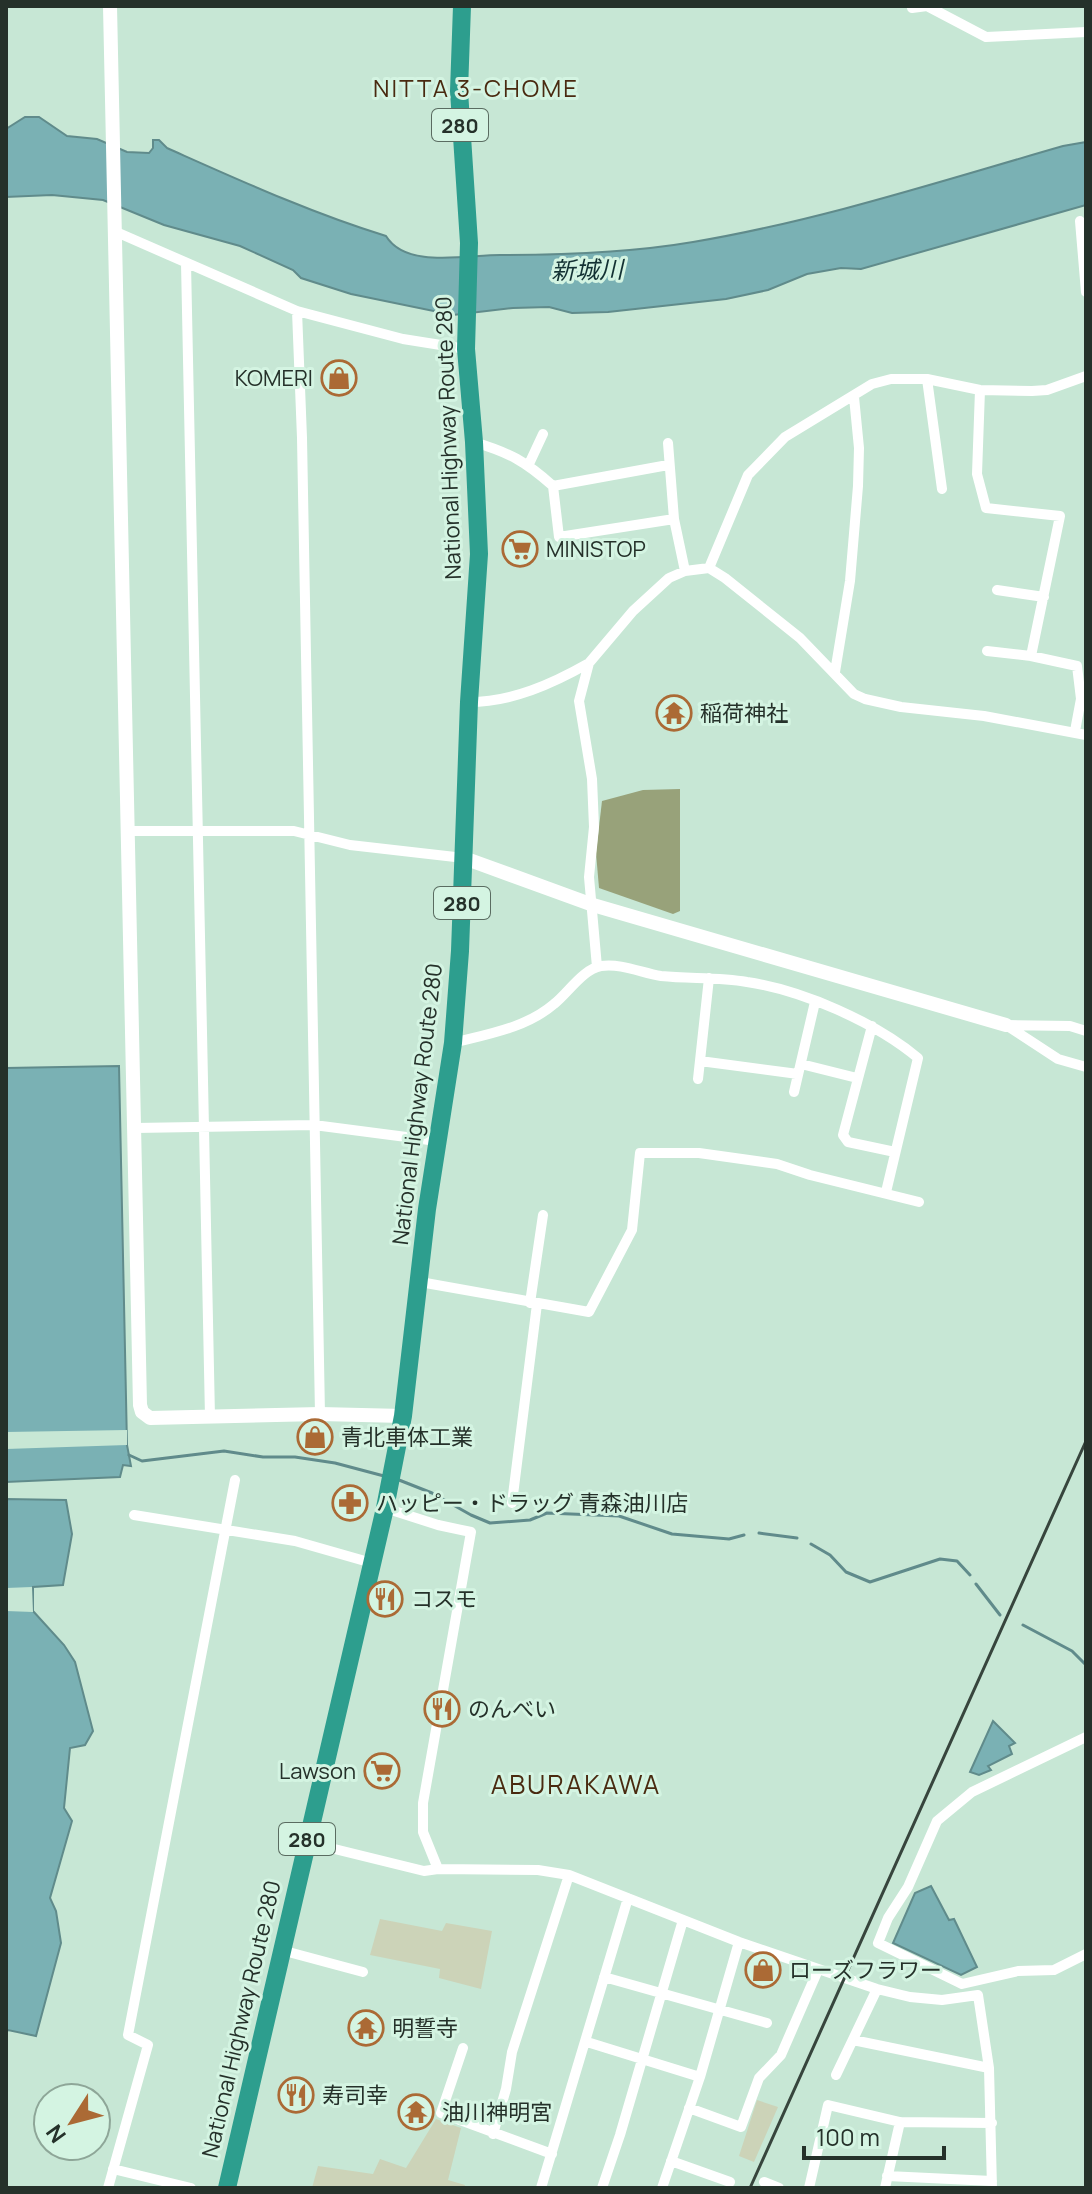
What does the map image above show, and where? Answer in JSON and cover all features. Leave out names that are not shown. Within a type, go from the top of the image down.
[{"type":"highway","name":"National Highway Route 280","points":[[227,2188],[372,1563],[403,1416],[437,1141],[453,1043],[479,554],[466,349],[469,243],[459,91],[462,6]]},
{"type":"street","points":[[110,6],[140,1405],[142,1412],[150,1418],[320,1414],[403,1416]]},
{"type":"street","points":[[912,8],[927,6],[986,37],[1086,32]]},
{"type":"street","points":[[1080,221],[1086,292]]},
{"type":"street","points":[[114,225],[186,263],[297,311],[403,339],[466,349]]},
{"type":"street","points":[[186,263],[210,1417]]},
{"type":"street","points":[[297,311],[320,1414]]},
{"type":"street","points":[[709,568],[748,475],[785,437],[854,397],[863,388],[880,381],[927,379],[980,390],[1047,390],[1086,376]]},
{"type":"street","points":[[927,379],[942,489]]},
{"type":"street","points":[[980,390],[977,474],[986,508],[1060,516],[1031,656]]},
{"type":"street","points":[[835,672],[850,581],[858,486],[859,448],[854,397]]},
{"type":"street","points":[[529,464],[543,434]]},
{"type":"street","points":[[474,442],[529,464],[553,486],[559,537],[674,519]]},
{"type":"street","points":[[668,443],[674,519],[685,571]]},
{"type":"street","points":[[553,486],[668,465]]},
{"type":"street","points":[[597,967],[589,877],[594,827],[592,779],[579,701],[589,663],[602,645],[669,578],[685,571],[709,568],[767,610],[835,672],[854,694],[865,699],[1080,733],[1081,699],[1077,666],[987,651]]},
{"type":"street","points":[[997,590],[1044,597]]},
{"type":"street","points":[[469,702],[494,702],[554,683],[589,663]]},
{"type":"street","points":[[128,831],[294,831],[350,845],[464,858],[593,905],[1006,1025],[1070,1026],[1086,1031]]},
{"type":"street","points":[[453,1043],[526,1023],[539,1016],[597,967],[660,976],[748,982],[815,1002],[872,1026],[918,1058],[886,1192]]},
{"type":"street","points":[[698,1079],[709,978]]},
{"type":"street","points":[[794,1092],[815,1002]]},
{"type":"street","points":[[1006,1025],[1058,1059],[1086,1067]]},
{"type":"street","points":[[872,1026],[843,1135],[848,1142],[895,1152]]},
{"type":"street","points":[[700,1061],[799,1069],[857,1078]]},
{"type":"street","points":[[135,1128],[314,1125],[437,1141]]},
{"type":"street","points":[[420,1282],[589,1312],[632,1230],[640,1153],[699,1153],[777,1164],[919,1202]]},
{"type":"street","points":[[512,1503],[543,1215]]},
{"type":"street","points":[[108,2188],[148,2045],[128,2035],[235,1480]]},
{"type":"street","points":[[388,1490],[438,1525],[471,1532],[422,1811],[423,1832],[438,1869]]},
{"type":"street","points":[[134,1515],[295,1541],[372,1563]]},
{"type":"street","points":[[1086,1737],[972,1792],[937,1821],[908,1887],[888,1918],[878,1943],[962,1984],[1018,1971],[1054,1970],[1086,1954]]},
{"type":"street","points":[[306,1842],[424,1871],[538,1870],[569,1875],[739,1942],[877,1989],[942,2000],[978,1995],[989,2068],[992,2184],[887,2176]]},
{"type":"street","points":[[493,2134],[506,2089],[512,2052],[569,1875]]},
{"type":"street","points":[[541,2188],[628,1898]]},
{"type":"street","points":[[602,2188],[683,1920]]},
{"type":"street","points":[[662,2188],[700,2077],[739,1942]]},
{"type":"street","points":[[281,1950],[363,1972]]},
{"type":"street","points":[[689,2108],[741,2127],[759,2078],[781,2055],[818,1970]]},
{"type":"street","points":[[604,1977],[767,2023]]},
{"type":"street","points":[[836,2075],[877,1989]]},
{"type":"street","points":[[853,2040],[989,2068]]},
{"type":"street","points":[[587,2042],[700,2077]]},
{"type":"street","points":[[463,2048],[441,2113],[552,2154]]},
{"type":"street","points":[[809,2188],[828,2105],[900,2122],[992,2123]]},
{"type":"street","points":[[885,2188],[900,2122]]},
{"type":"street","points":[[671,2161],[730,2182]]},
{"type":"street","points":[[113,2169],[191,2188]]},
{"type":"street","points":[[764,2182],[779,2188]]},
{"type":"green space","points":[[680,789],[680,911],[673,914],[599,888],[596,853],[602,801],[643,790]]},
{"type":"green space","points":[[380,1919],[442,1931],[446,1923],[492,1931],[481,1989],[439,1978],[440,1969],[370,1955]]},
{"type":"green space","points":[[757,2100],[778,2107],[754,2162],[739,2156]]},
{"type":"green space","points":[[436,2119],[461,2128],[448,2180],[465,2185],[464,2188],[312,2188],[318,2166],[373,2174],[380,2159],[406,2168]]},
{"type":"water","name":"新城川","points":[[25,117],[39,117],[67,136],[97,139],[127,152],[149,153],[153,140],[159,140],[167,148],[275,195],[386,236],[407,253],[422,257],[596,253],[693,242],[833,212],[1086,142],[1086,205],[861,269],[841,268],[807,274],[768,290],[726,299],[608,312],[572,313],[549,307],[453,315],[351,294],[301,278],[293,270],[240,246],[164,225],[103,200],[52,195],[6,197],[6,129]]},
{"type":"water","points":[[119,1066],[127,1445],[131,1466],[123,1465],[120,1477],[6,1482],[6,1068]]},
{"type":"water","points":[[6,1499],[66,1500],[72,1534],[63,1585],[33,1587],[33,1611],[75,1662],[93,1731],[85,1745],[70,1748],[64,1808],[72,1821],[50,1898],[56,1911],[61,1943],[36,2036],[8,2030],[6,2033]]},
{"type":"water","points":[[993,1721],[1015,1743],[1009,1746],[1012,1754],[988,1766],[991,1770],[979,1775],[970,1772]]},
{"type":"water","points":[[931,1886],[949,1920],[954,1919],[977,1967],[961,1975],[893,1943],[915,1893]]},
{"type":"pier","points":[[127,1430],[127,1445],[6,1449],[6,1432]]},
{"type":"pier","points":[[32,1587],[33,1612],[6,1611],[6,1588]]},
{"type":"waterway","points":[[129,1455],[142,1461],[224,1451],[335,1463],[384,1476]]},
{"type":"waterway","points":[[399,1480],[490,1523],[530,1520],[547,1513],[619,1516],[672,1534],[729,1539],[744,1535]]},
{"type":"waterway","points":[[759,1533],[797,1538]]},
{"type":"waterway","points":[[811,1544],[830,1555],[846,1572],[870,1582],[940,1559],[957,1561],[970,1575]]},
{"type":"waterway","points":[[976,1584],[1000,1615]]},
{"type":"waterway","points":[[1023,1625],[1072,1651],[1086,1665]]},
{"type":"railway","points":[[750,2188],[1086,1441]]},
{"type":"place","name":"KOMERI","points":[[339,378]]},
{"type":"place","name":"MINISTOP","points":[[520,549]]},
{"type":"place","name":"稲荷神社","points":[[674,713]]},
{"type":"place","name":"青北車体工業","points":[[315,1437]]},
{"type":"place","name":"ハッピー・ドラッグ 青森油川店","points":[[350,1503]]},
{"type":"place","name":"コスモ","points":[[385,1599]]},
{"type":"place","name":"のんべい","points":[[442,1709]]},
{"type":"place","name":"Lawson","points":[[382,1771]]},
{"type":"place","name":"ローズフラワー","points":[[763,1970]]},
{"type":"place","name":"明誓寺","points":[[366,2028]]},
{"type":"place","name":"寿司幸","points":[[296,2095]]},
{"type":"place","name":"油川神明宮","points":[[416,2112]]},
{"type":"district","name":"NITTA 3-CHOME","points":[[476,87]]},
{"type":"district","name":"ABURAKAWA","points":[[576,1784]]}]
